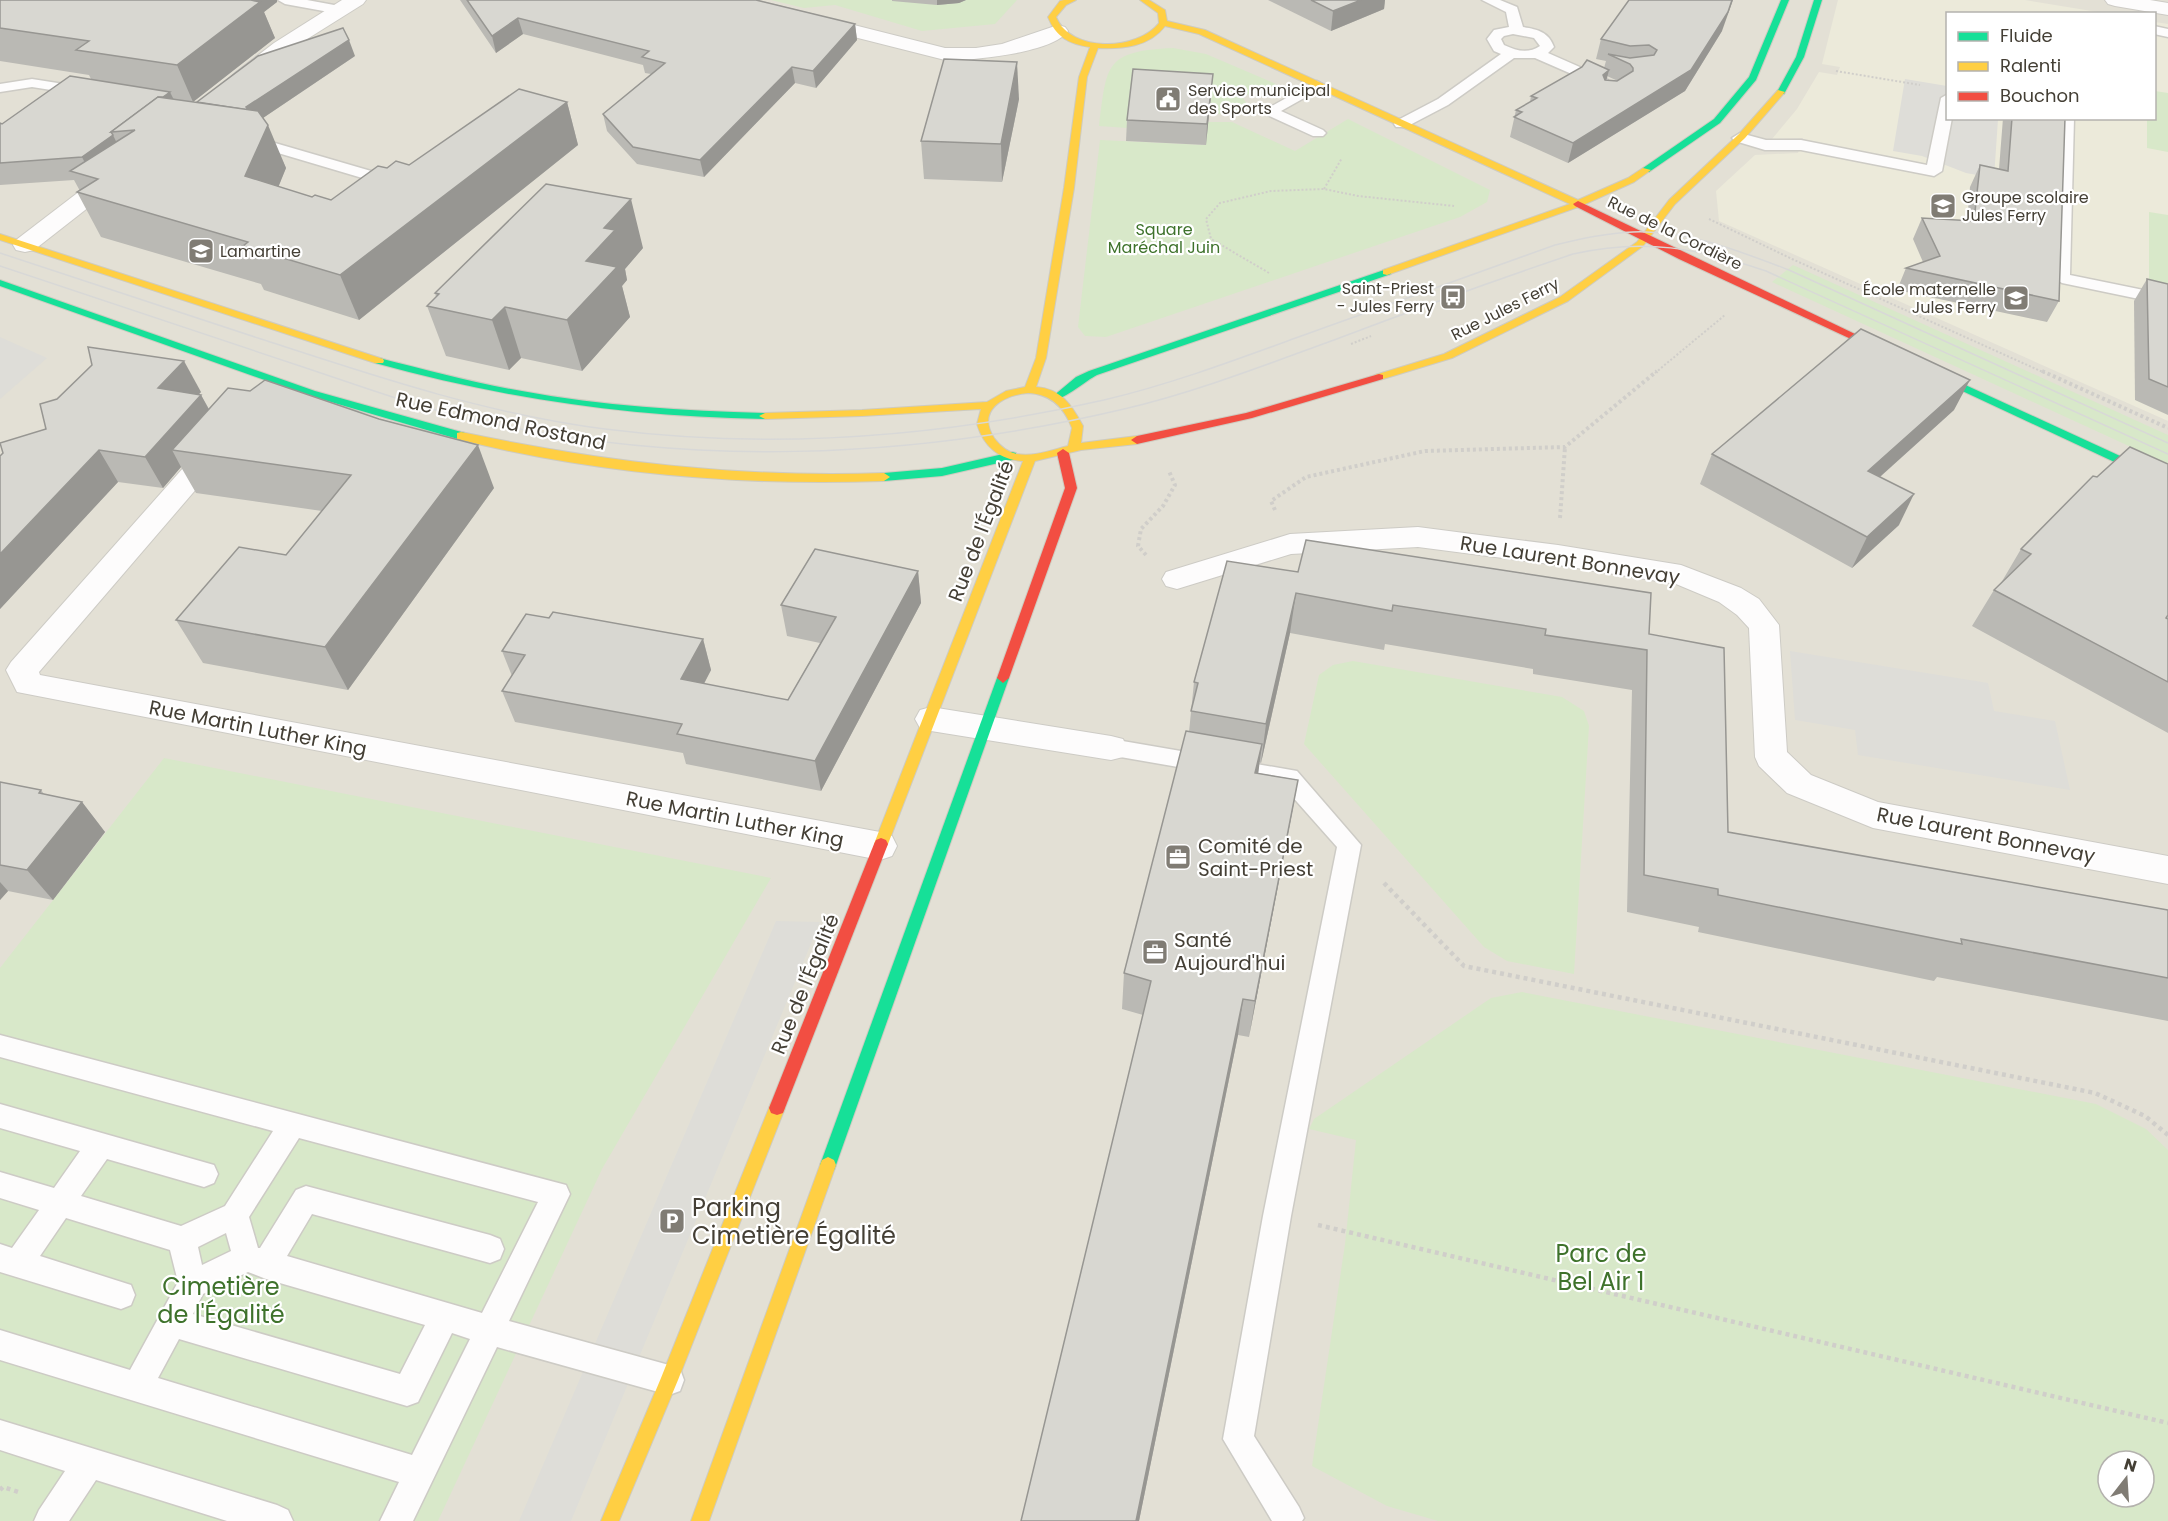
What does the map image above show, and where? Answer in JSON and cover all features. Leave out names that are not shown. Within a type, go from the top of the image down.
[{"type":"main road","points":[[1072,0],[1063,3],[1052,16],[1058,31],[1073,39],[1095,44],[1125,44],[1151,36],[1163,23],[1162,12],[1144,0]]},
{"type":"main road","points":[[1057,397],[1080,379],[1093,373],[1509,230],[1578,204],[1647,171],[1717,121],[1753,78],[1785,0]]},
{"type":"main road","name":"Rue Jules Ferry","points":[[1068,450],[1145,439],[1248,416],[1448,356],[1563,299],[1605,271],[1646,238],[1675,199],[1740,138],[1785,87],[1798,64],[1818,0]]},
{"type":"main road","name":"Rue de la Cordière","points":[[1163,23],[1202,32],[1578,204],[1755,290],[2168,483]]},
{"type":"main road","points":[[1029,390],[1041,358],[1069,188],[1083,78],[1095,44]]},
{"type":"main road","name":"Rue Edmond Rostand","points":[[0,237],[410,370],[536,399],[625,411],[755,417],[885,414],[988,405]]},
{"type":"main road","name":"Rue Edmond Rostand","points":[[0,283],[275,381],[368,411],[466,437],[579,460],[720,477],[789,480],[907,477],[972,468],[1012,456]]},
{"type":"main road","points":[[700,1521],[1071,488],[1068,450],[1078,430],[1072,414],[1057,397],[1029,390],[1004,394],[988,405],[981,424],[987,438],[997,450],[1012,456],[1030,459],[1068,450]]},
{"type":"main road","name":"Rue de l'Égalité","points":[[610,1521],[669,1380],[931,719],[1030,459]]},
{"type":"street","points":[[731,0],[945,54],[976,56],[1000,52],[1058,31]]},
{"type":"street","points":[[2115,0],[2168,9]]},
{"type":"street","points":[[227,89],[280,47],[348,5]]},
{"type":"street","points":[[25,245],[134,160]]},
{"type":"street","name":"Rue Martin Luther King","points":[[275,381],[22,670],[28,684],[880,846]]},
{"type":"street","name":"Rue Laurent Bonnevay","points":[[1177,579],[1290,544],[1418,537],[1558,555],[1681,575],[1730,595],[1748,607],[1764,625],[1771,756],[1799,784],[1873,815],[2168,870]]},
{"type":"street","points":[[931,719],[1111,748]]},
{"type":"lane","points":[[285,0],[348,5]]},
{"type":"lane","points":[[1489,0],[1512,10],[1517,31]]},
{"type":"lane","points":[[1540,52],[1547,47],[1542,38],[1533,33],[1517,31],[1499,33],[1494,39],[1499,48],[1511,54],[1540,52],[1608,70]]},
{"type":"lane","points":[[1540,52],[1613,92]]},
{"type":"lane","points":[[1401,124],[1443,102],[1511,54]]},
{"type":"lane","points":[[0,88],[32,84],[103,94]]},
{"type":"lane","points":[[1317,85],[1270,111],[1318,133]]},
{"type":"lane","points":[[1740,138],[1765,145],[1801,145],[1934,171],[1946,104]]},
{"type":"lane","points":[[2067,120],[2062,278],[2168,300]]},
{"type":"lane","points":[[237,141],[270,146],[410,187]]},
{"type":"lane","points":[[1111,748],[1288,777],[1349,845],[1277,1216],[1238,1439],[1288,1518]]},
{"type":"lane","points":[[0,1046],[556,1194],[396,1521]]},
{"type":"lane","points":[[0,1116],[204,1174]]},
{"type":"lane","points":[[0,1185],[182,1240],[235,1215],[292,1125]]},
{"type":"lane","points":[[101,1144],[61,1203],[9,1261],[121,1295]]},
{"type":"lane","points":[[137,1387],[194,1284],[256,1261],[306,1199],[490,1250]]},
{"type":"lane","points":[[235,1215],[256,1261],[669,1380]]},
{"type":"lane","points":[[182,1240],[194,1284]]},
{"type":"lane","points":[[171,1322],[407,1391],[445,1317]]},
{"type":"lane","points":[[0,1345],[420,1473]]},
{"type":"lane","points":[[0,1435],[277,1521]]},
{"type":"lane","points":[[50,1521],[89,1463]]},
{"type":"path","points":[[1839,71],[1926,86]]},
{"type":"path","points":[[1324,189],[1346,150],[1401,124]]},
{"type":"path","points":[[1304,301],[1279,278],[1211,239],[1206,219],[1220,203],[1271,191],[1324,189],[1358,196],[1474,209],[1509,230]]},
{"type":"path","points":[[1675,199],[1722,228],[2168,428]]},
{"type":"path","points":[[1290,544],[1271,501],[1306,477],[1425,451],[1565,447],[1755,290]]},
{"type":"path","points":[[1558,555],[1565,447]]},
{"type":"path","points":[[1168,470],[1175,485],[1163,506],[1141,529],[1138,546],[1152,563],[1177,579]]},
{"type":"path","points":[[1349,845],[1464,966],[2095,1093],[2145,1116],[2168,1135]]},
{"type":"path","points":[[1277,1216],[2168,1423]]},
{"type":"shaded area","points":[[0,0],[2168,0],[2168,1521],[0,1521]]},
{"type":"shaded area","name":"Groupe scolaire Jules Ferry","points":[[1838,0],[2025,0],[2098,12],[1946,12],[1946,120],[2156,120],[2156,22],[2168,24],[2168,421],[1719,221],[1716,191],[1755,155],[1798,153],[1803,138],[1772,139],[1797,109],[1819,72],[1837,75],[1840,67],[1822,64]]},
{"type":"shaded area","points":[[1905,79],[1946,86],[1946,120],[1998,120],[1994,178],[1966,173],[1922,156],[1893,151]]},
{"type":"shaded area","points":[[0,337],[47,358],[0,399]]},
{"type":"shaded area","points":[[1790,651],[1988,683],[1994,711],[2055,721],[2070,790],[1858,755],[1855,730],[1795,720]]},
{"type":"shaded area","name":"Parking Cimetière Égalité","points":[[776,921],[820,922],[571,1521],[519,1521]]},
{"type":"green space","points":[[771,0],[1017,0],[995,24],[922,31],[835,5],[804,8]]},
{"type":"green space","points":[[1173,48],[1206,54],[1276,84],[1247,95],[1243,98],[1249,107],[1232,114],[1209,114],[1128,128],[1099,126],[1104,88],[1113,65],[1121,58],[1133,53]]},
{"type":"green space","points":[[2156,91],[2168,93],[2168,152],[2147,148],[2147,120],[2156,120]]},
{"type":"green space","name":"Square Maréchal Juin","points":[[1348,119],[1490,190],[1487,202],[1460,217],[1106,337],[1085,336],[1078,327],[1100,140],[1205,145],[1208,122],[1232,122],[1295,151]]},
{"type":"green space","points":[[2149,212],[2168,215],[2168,286],[2149,283]]},
{"type":"green space","points":[[1793,265],[2168,435],[2168,464],[1772,282]]},
{"type":"green space","points":[[1353,661],[1562,697],[1584,711],[1589,726],[1574,974],[1507,961],[1484,947],[1304,744],[1319,675],[1333,665]]},
{"type":"green space","name":"Cimetière de l'Égalité","points":[[164,758],[771,878],[602,1169],[438,1521],[0,1521],[0,968]]},
{"type":"green space","name":"Parc de Bel Air 1","points":[[1522,992],[2096,1104],[2146,1129],[2168,1150],[2168,1521],[1438,1521],[1387,1506],[1312,1466],[1345,1244],[1356,1140],[1309,1129],[1314,1119],[1491,998]]},
{"type":"building","points":[[0,0],[251,0],[260,2],[177,65],[76,50],[89,41],[0,28]]},
{"type":"building","points":[[467,0],[756,0],[855,24],[813,71],[792,67],[700,160],[633,147],[603,114],[665,63],[642,57],[649,51],[518,18],[492,36]]},
{"type":"building","points":[[1311,0],[1361,0],[1333,11]]},
{"type":"building","points":[[1629,0],[1732,0],[1728,12],[1691,70],[1573,143],[1514,117],[1522,112],[1516,110],[1537,98],[1531,96],[1582,67],[1587,60],[1609,70],[1603,75],[1605,80],[1617,81],[1633,71],[1633,68],[1630,64],[1608,54],[1630,58],[1654,55],[1657,50],[1649,45],[1630,46],[1601,39]]},
{"type":"building","points":[[343,28],[349,40],[246,107],[248,110],[197,102],[258,56]]},
{"type":"building","points":[[944,59],[1017,62],[1001,144],[921,141]]},
{"type":"building","points":[[1133,69],[1213,74],[1207,124],[1127,120]]},
{"type":"building","points":[[70,76],[170,92],[163,97],[158,97],[111,132],[113,135],[82,157],[0,163],[0,123],[2,124]]},
{"type":"building","points":[[519,89],[567,102],[340,275],[243,246],[248,242],[77,192],[98,179],[70,171],[135,130],[111,132],[158,97],[258,111],[268,125],[245,176],[312,197],[315,195],[331,200],[378,166],[387,168],[396,161],[409,165]]},
{"type":"building","points":[[2012,120],[2065,120],[2059,301],[1906,268],[1940,256],[1922,218],[1974,221],[1980,165],[2008,171]]},
{"type":"building","points":[[546,184],[631,199],[604,228],[615,230],[586,261],[617,267],[567,320],[505,307],[492,320],[427,306],[439,294],[435,293]]},
{"type":"building","points":[[2147,279],[2168,284],[2168,387],[2149,379]]},
{"type":"building","points":[[1861,329],[1970,380],[1868,471],[1914,494],[1867,537],[1712,454]]},
{"type":"building","points":[[88,347],[184,361],[158,388],[201,395],[145,457],[99,450],[0,554],[0,456],[3,453],[0,443],[46,429],[40,404],[57,399],[92,365]]},
{"type":"building","points":[[265,380],[379,419],[478,445],[325,647],[176,620],[239,547],[286,555],[351,475],[172,450],[228,388],[250,391]]},
{"type":"building","points":[[2130,447],[2168,464],[2168,615],[2166,618],[2168,619],[2168,682],[1994,590],[2031,554],[2021,549],[2093,476],[2097,477]]},
{"type":"building","points":[[1306,540],[1651,593],[1649,634],[1724,648],[1728,832],[2168,910],[2168,978],[1961,939],[1962,944],[1718,895],[1718,889],[1644,875],[1647,650],[1545,635],[1546,629],[1393,605],[1392,611],[1296,593],[1266,724],[1191,711],[1198,683],[1194,682],[1227,561],[1298,572]]},
{"type":"building","points":[[815,549],[918,571],[815,761],[677,734],[682,724],[502,691],[525,655],[502,651],[526,614],[549,618],[553,612],[703,639],[681,679],[788,700],[836,617],[781,605]]},
{"type":"building","points":[[1186,731],[1262,744],[1255,773],[1298,780],[1255,1001],[1243,999],[1136,1521],[1021,1521],[1151,981],[1124,973]]},
{"type":"building","points":[[0,782],[41,790],[39,793],[82,802],[27,870],[0,865]]},
{"type":"tram line","points":[[0,253],[346,367],[474,404],[605,429],[730,439],[793,439],[918,431],[1043,413],[1104,400],[1205,370],[1555,245],[1613,234],[1653,232],[1712,243],[1789,270],[2168,443]]},
{"type":"tram line","points":[[0,266],[384,394],[467,418],[549,434],[631,445],[713,451],[796,451],[878,447],[961,439],[1043,426],[1124,409],[1230,378],[1573,254],[1624,247],[1671,248],[1717,256],[1766,271],[2168,454]]},
{"type":"traffic: fast","points":[[1646,170],[1717,121],[1753,78],[1785,0]]},
{"type":"traffic: fast","points":[[1781,92],[1800,57],[1818,0]]},
{"type":"traffic: fast","points":[[1057,397],[1080,379],[1093,373],[1387,272]]},
{"type":"traffic: fast","points":[[0,283],[311,393],[461,436]]},
{"type":"traffic: fast","points":[[1900,358],[2168,483]]},
{"type":"traffic: fast","points":[[379,361],[474,385],[570,402],[667,413],[765,416]]},
{"type":"traffic: fast","points":[[884,477],[942,472],[1012,456]]},
{"type":"traffic: fast","points":[[828,1165],[1003,678]]},
{"type":"traffic: slow","points":[[1072,0],[1063,3],[1052,17],[1059,30],[1074,41],[1107,46],[1141,41],[1154,34],[1163,23],[1162,12],[1144,0]]},
{"type":"traffic: slow","points":[[1163,23],[1202,32],[1578,204]]},
{"type":"traffic: slow","points":[[1029,390],[1041,358],[1069,188],[1083,77],[1095,44]]},
{"type":"traffic: slow","points":[[1379,377],[1448,356],[1564,299],[1640,244],[1672,202],[1742,136],[1781,92]]},
{"type":"traffic: slow","points":[[1387,272],[1578,204],[1631,180],[1646,170]]},
{"type":"traffic: slow","points":[[0,237],[379,361]]},
{"type":"traffic: slow","points":[[1073,448],[1078,428],[1058,398],[1048,392],[1030,390],[1001,396],[988,407],[984,414],[982,421],[987,435],[1004,454],[1014,457],[1038,457],[1081,446],[1137,440]]},
{"type":"traffic: slow","points":[[765,416],[988,405]]},
{"type":"traffic: slow","points":[[461,436],[566,457],[671,471],[777,478],[884,477]]},
{"type":"traffic: slow","points":[[881,844],[1030,459]]},
{"type":"traffic: slow","points":[[610,1521],[669,1380],[777,1108]]},
{"type":"traffic: slow","points":[[700,1521],[828,1165]]},
{"type":"traffic: jam","points":[[1578,204],[1683,257],[1900,358]]},
{"type":"traffic: jam","points":[[1137,440],[1248,416],[1379,377]]},
{"type":"traffic: jam","points":[[1003,678],[1071,488],[1063,453]]},
{"type":"traffic: jam","points":[[777,1108],[881,844]]},
{"type":"place","name":"Service municipal des Sports","points":[[1168,99]]},
{"type":"place","name":"Groupe scolaire Jules Ferry","points":[[1943,206]]},
{"type":"place","name":"Lamartine","points":[[201,251]]},
{"type":"place","name":"Saint-Priest - Jules Ferry","points":[[1453,297]]},
{"type":"place","name":"École maternelle Jules Ferry","points":[[2016,298]]},
{"type":"place","name":"Comité de Saint-Priest","points":[[1178,857]]},
{"type":"place","name":"Santé Aujourd'hui","points":[[1155,952]]},
{"type":"place","name":"Parking Cimetière Égalité","points":[[672,1221]]}]
